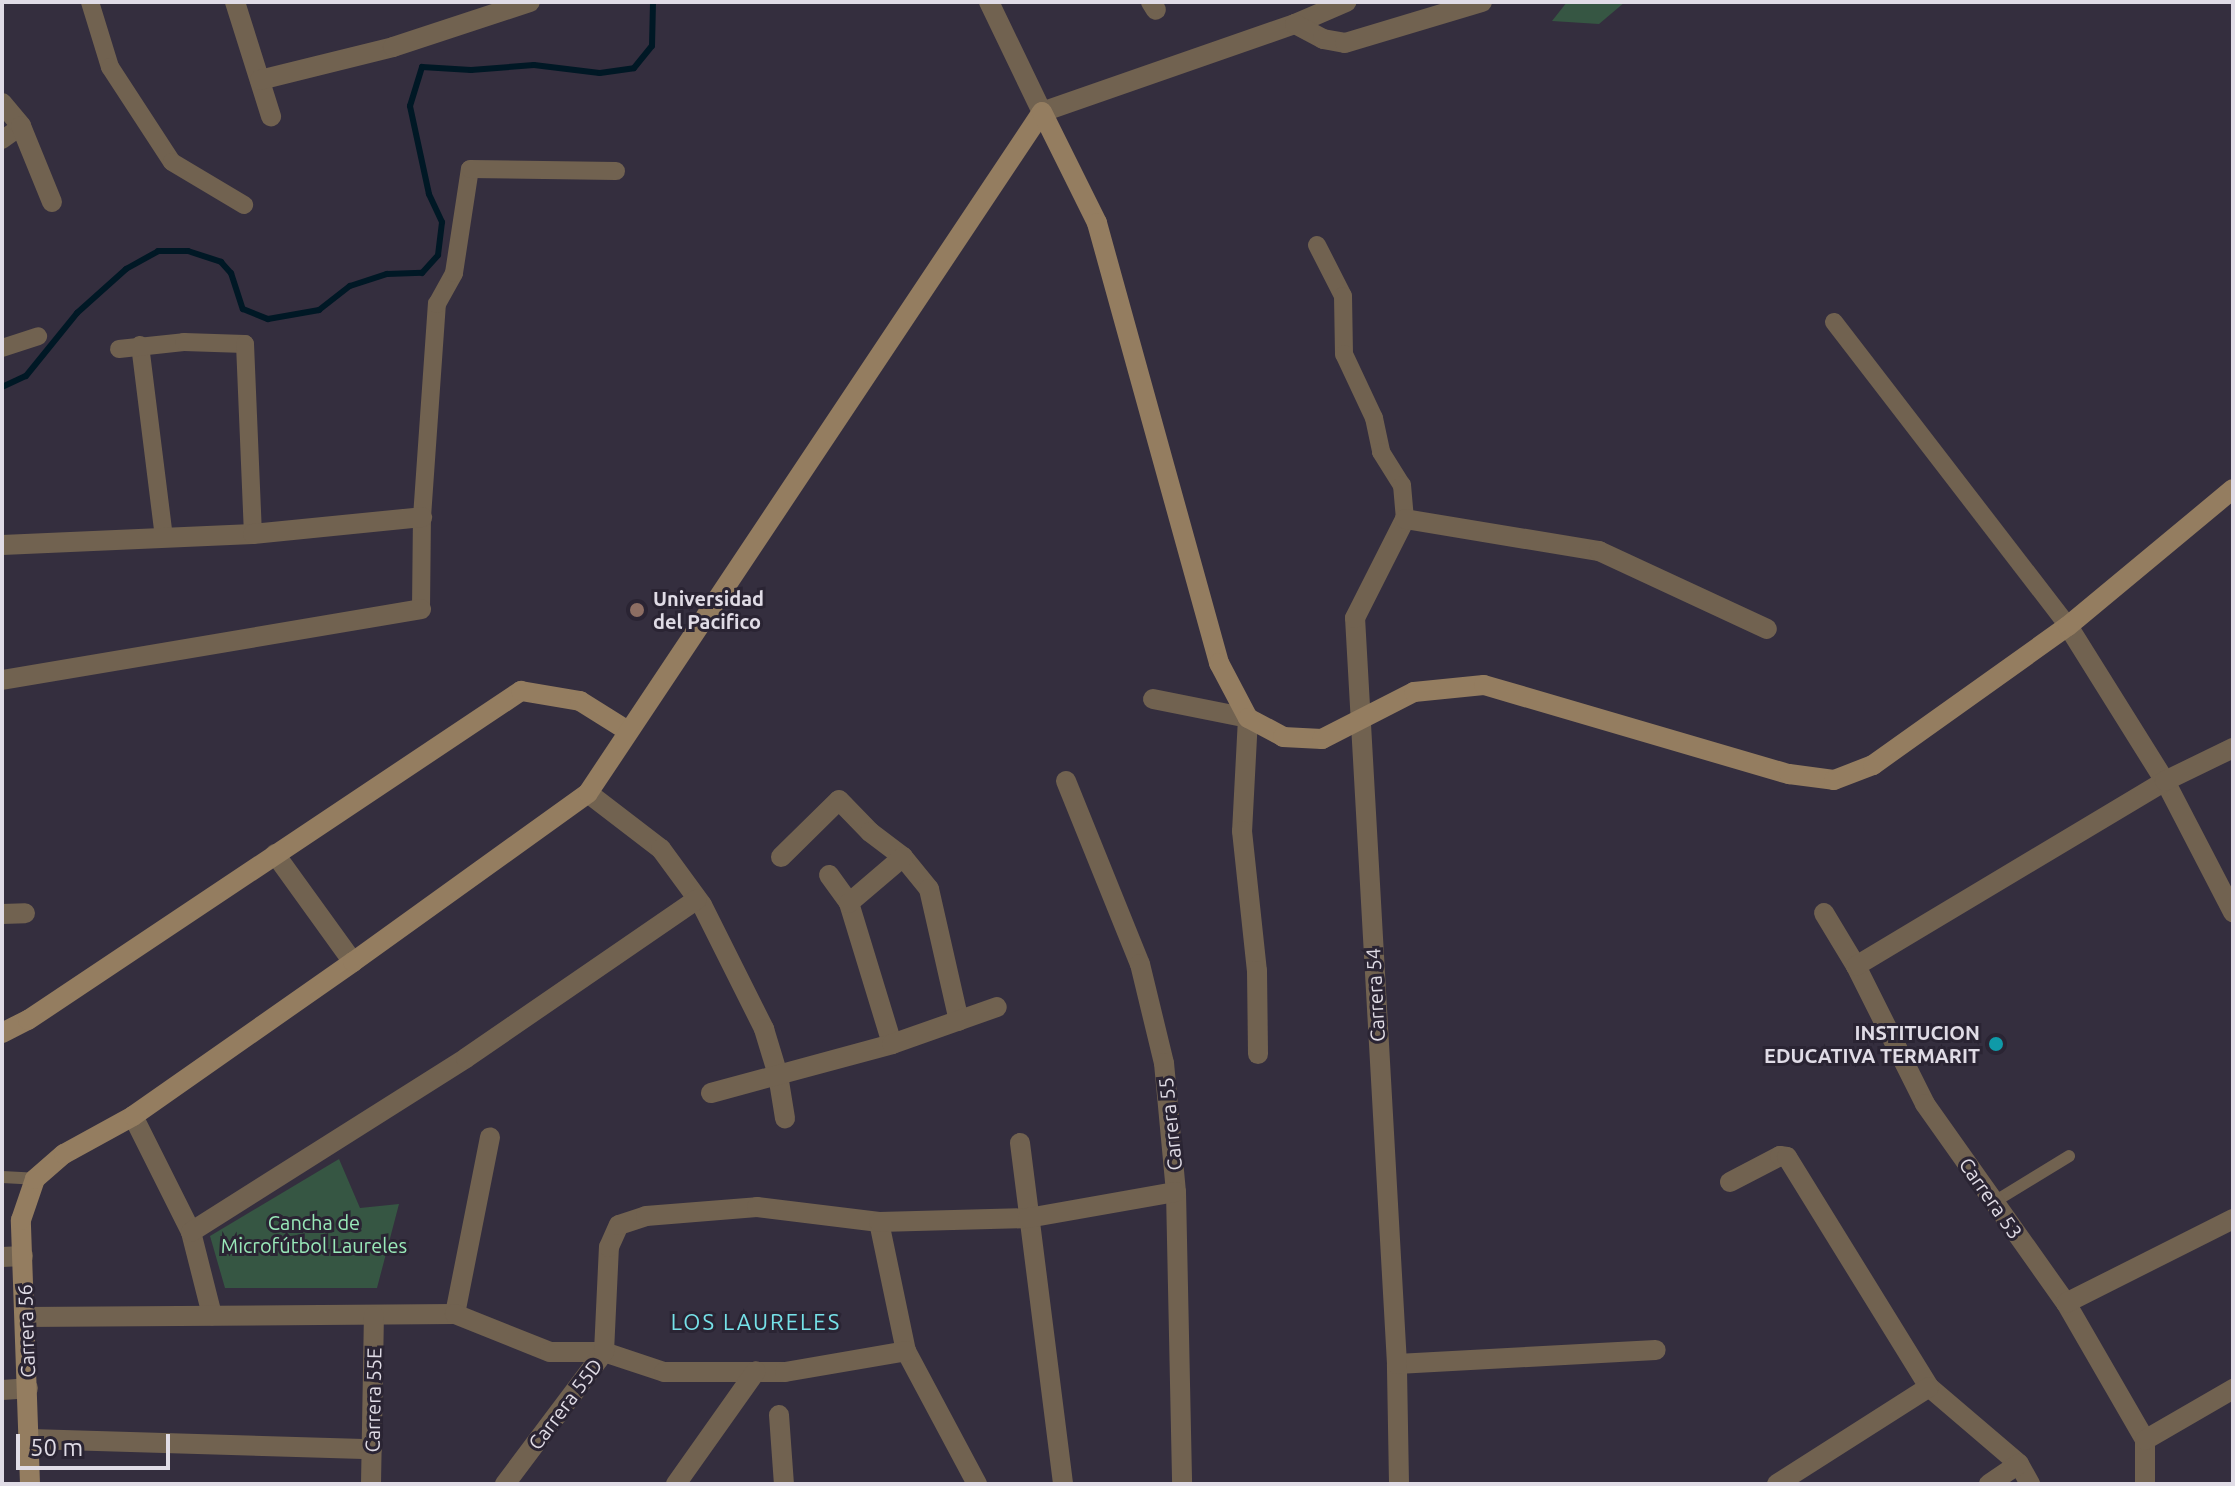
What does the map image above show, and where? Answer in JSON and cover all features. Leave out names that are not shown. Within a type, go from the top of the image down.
[{"type":"main road","points":[[35,1179],[64,1154],[133,1116],[588,793],[1042,112],[1097,223],[1219,663],[1248,718],[1283,737],[1322,739],[1414,692],[1484,685],[1789,774],[1834,780],[1873,765],[2068,626],[2233,489]]},
{"type":"main road","points":[[2,1033],[28,1020],[521,691],[580,701],[628,731]]},
{"type":"main road","name":"Carrera 56","points":[[30,1484],[25,1317],[12,1256],[35,1179]]},
{"type":"street","points":[[90,2],[110,67],[172,162],[244,205]]},
{"type":"street","points":[[235,2],[271,116]]},
{"type":"street","points":[[260,80],[393,47],[530,2]]},
{"type":"street","points":[[989,2],[1042,112],[1295,24],[1346,2]]},
{"type":"street","points":[[1295,24],[1323,39],[1345,43],[1482,2]]},
{"type":"street","points":[[2,103],[21,126],[52,202]]},
{"type":"street","points":[[2,140],[21,126]]},
{"type":"street","points":[[2,680],[421,609],[422,517],[437,304],[454,273],[470,169],[616,171]]},
{"type":"street","points":[[1317,245],[1343,296],[1344,354],[1374,418],[1381,452],[1402,485],[1405,519],[1599,551],[1767,629]]},
{"type":"street","points":[[1834,322],[2068,626],[2165,781],[2227,889],[2233,912]]},
{"type":"street","points":[[2,348],[38,336]]},
{"type":"street","points":[[119,349],[140,345],[245,344],[253,534]]},
{"type":"street","points":[[140,345],[164,538]]},
{"type":"street","points":[[2,545],[253,534],[422,517]]},
{"type":"street","name":"Carrera 54","points":[[1399,1484],[1397,1364],[1355,618],[1405,519]]},
{"type":"street","points":[[1153,699],[1248,718],[1242,831],[1257,971],[1258,1054]]},
{"type":"street","points":[[1856,966],[2165,781],[2233,748]]},
{"type":"street","name":"Carrera 55","points":[[1066,781],[1140,964],[1164,1063],[1176,1192],[1182,1484]]},
{"type":"street","points":[[588,793],[661,849],[697,899],[764,1029],[778,1075],[785,1118]]},
{"type":"street","points":[[781,857],[839,800],[870,832],[903,857],[929,889],[959,1021]]},
{"type":"street","points":[[275,854],[353,962]]},
{"type":"street","points":[[849,903],[903,857]]},
{"type":"street","points":[[829,875],[849,903],[892,1044]]},
{"type":"street","points":[[191,1232],[466,1058],[697,899]]},
{"type":"street","points":[[2,914],[25,913]]},
{"type":"street","name":"Carrera 53","points":[[1824,913],[1856,966],[1925,1104],[2066,1303],[2145,1440],[2145,1484]]},
{"type":"street","points":[[711,1093],[892,1044],[997,1007]]},
{"type":"street","points":[[133,1116],[191,1232],[212,1315]]},
{"type":"street","points":[[455,1314],[490,1137]]},
{"type":"street","points":[[1020,1143],[1063,1484]]},
{"type":"street","points":[[1730,1182],[1780,1156],[1787,1157],[1929,1387],[2019,1464],[2030,1484]]},
{"type":"street","points":[[977,1484],[906,1351],[879,1222],[1028,1218],[1176,1192]]},
{"type":"street","name":"Carrera 55D","points":[[505,1484],[604,1352],[609,1247],[619,1225],[646,1216],[757,1207],[879,1222]]},
{"type":"street","points":[[2066,1303],[2233,1219]]},
{"type":"street","points":[[25,1317],[455,1314],[550,1352],[604,1352],[664,1372],[785,1372],[906,1351]]},
{"type":"street","name":"Carrera 55E","points":[[371,1484],[374,1316]]},
{"type":"street","points":[[1397,1364],[1656,1350]]},
{"type":"street","points":[[676,1484],[756,1371]]},
{"type":"street","points":[[1777,1484],[1929,1387]]},
{"type":"street","points":[[2,1390],[28,1388]]},
{"type":"street","points":[[2145,1440],[2233,1389]]},
{"type":"street","points":[[779,1415],[784,1484]]},
{"type":"street","points":[[30,1439],[372,1449]]},
{"type":"street","points":[[1989,1484],[2019,1464]]},
{"type":"lane","points":[[1994,1202],[2069,1156]]},
{"type":"lane","points":[[2,1177],[35,1179]]},
{"type":"green space","points":[[1567,2],[1625,2],[1599,24],[1552,21]]},
{"type":"green space","name":"Cancha de Microfútbol Laureles","points":[[339,1159],[360,1208],[399,1204],[377,1288],[225,1288],[210,1236]]},
{"type":"waterway","points":[[2,387],[26,376],[77,313],[126,269],[158,251],[188,251],[221,262],[231,273],[243,309],[268,319],[319,310],[350,286],[387,274],[422,273],[438,255],[442,222],[429,194],[410,106],[422,67],[471,70],[534,65],[600,73],[634,68],[652,46],[653,2]]},
{"type":"place","name":"Universidad del Pacifico","points":[[637,610]]},
{"type":"place","name":"INSTITUCION EDUCATIVA TERMARIT","points":[[1996,1044]]},
{"type":"district","name":"LOS LAURELES","points":[[756,1322]]}]
